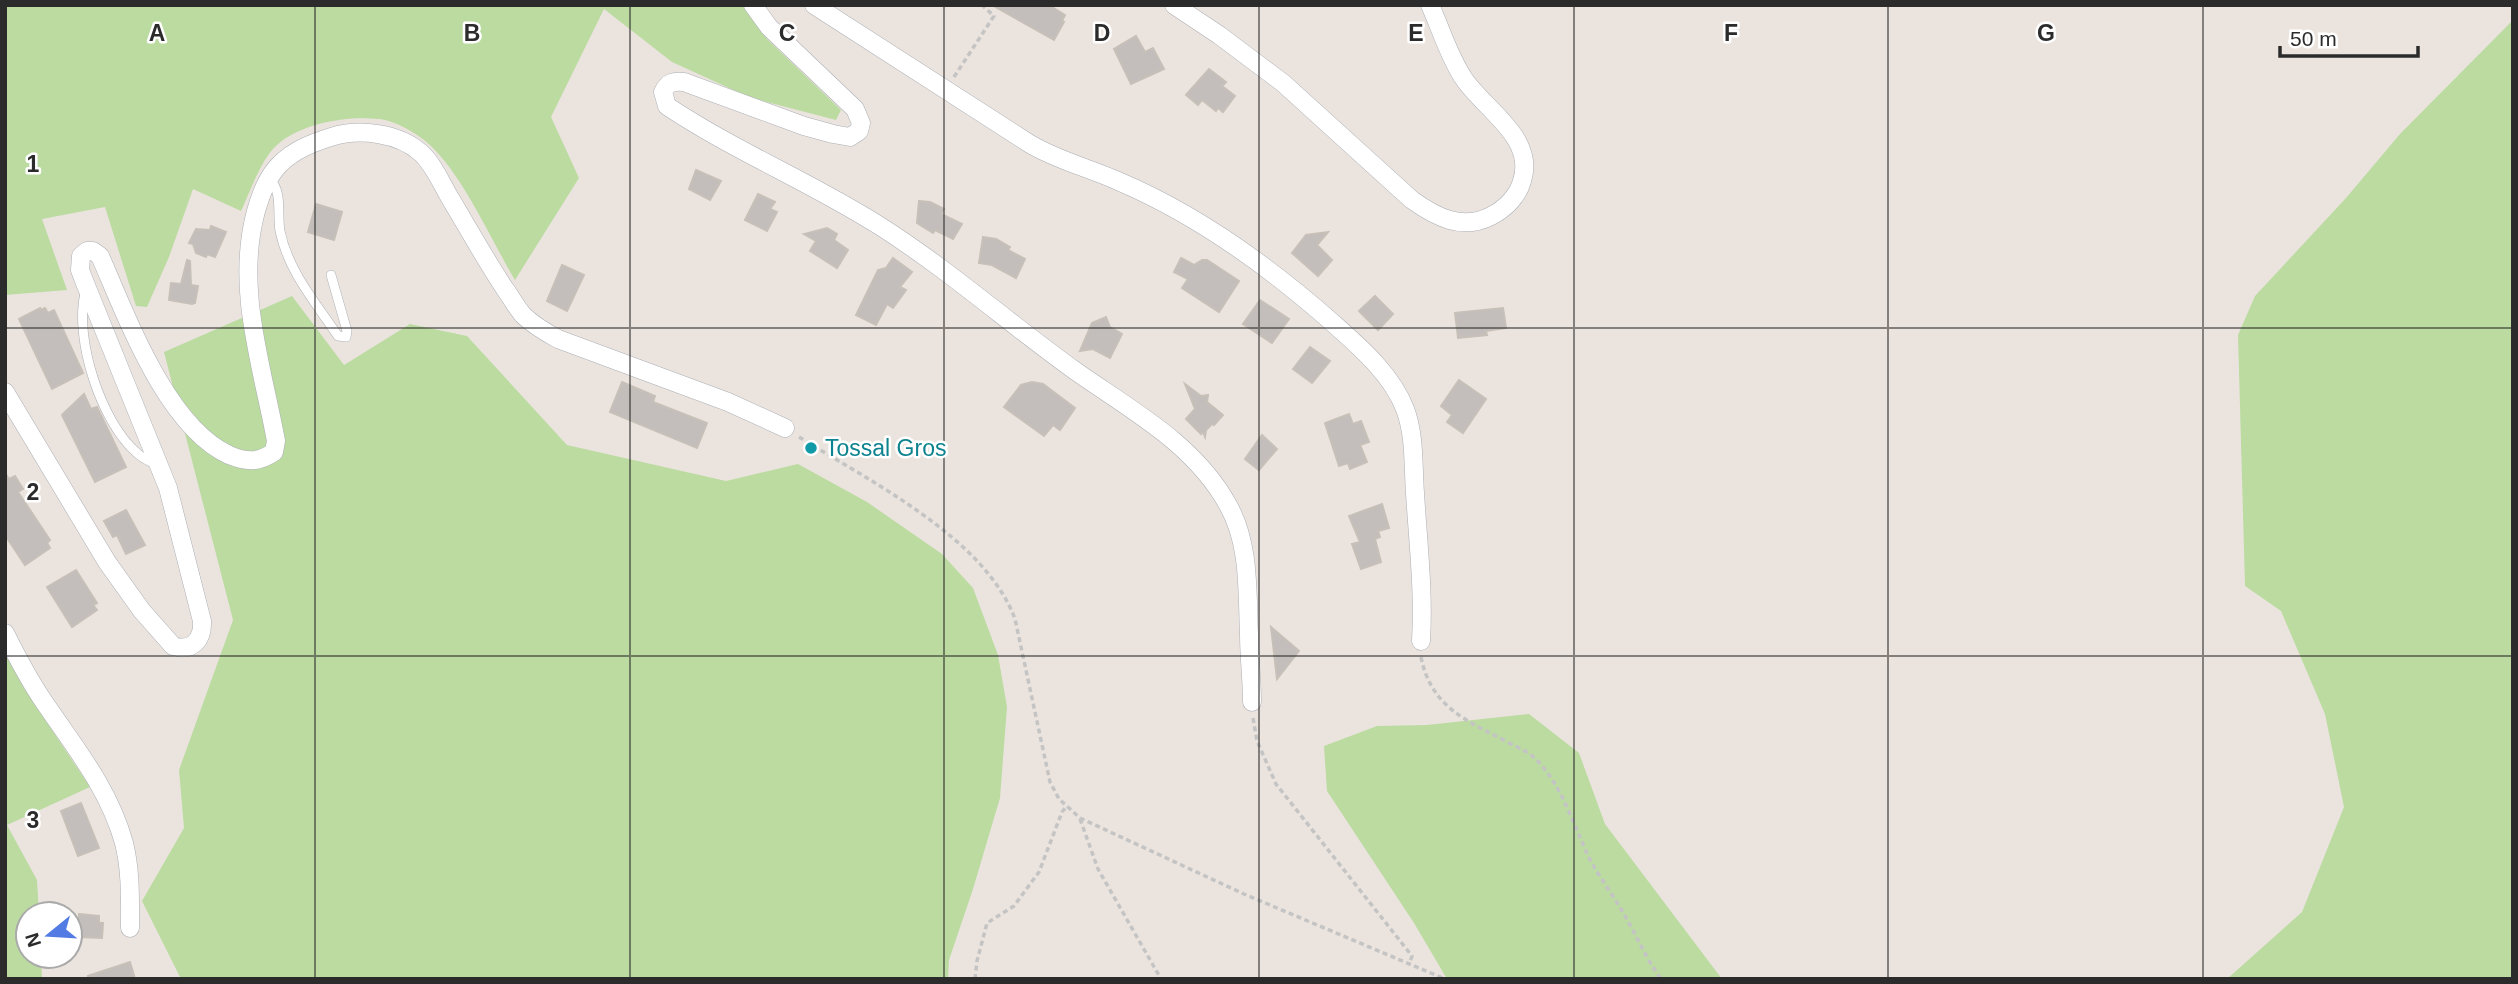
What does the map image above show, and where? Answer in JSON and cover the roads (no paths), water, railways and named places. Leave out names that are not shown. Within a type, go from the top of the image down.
[{"type":"street","points":[[753,5],[769,27],[855,109],[861,123],[859,131],[846,137],[804,126],[684,82],[674,81],[667,85],[663,92],[667,106],[735,147],[826,194],[885,229],[1074,369],[1145,417],[1184,450],[1228,505],[1242,541],[1246,565],[1252,702]]},
{"type":"street","points":[[814,5],[1040,150],[1064,162],[1119,181],[1241,251],[1307,300],[1376,365],[1399,397],[1411,430],[1423,610],[1421,641]]},
{"type":"street","points":[[1174,5],[1260,64],[1412,200],[1436,215],[1462,223],[1473,223],[1497,213],[1514,197],[1524,176],[1525,156],[1520,144],[1462,76],[1430,5]]},
{"type":"street","points":[[5,392],[119,580],[173,646],[187,648],[201,638],[202,621],[168,488],[86,288],[79,261],[87,251],[93,251],[100,256],[151,365],[181,415],[206,441],[227,454],[252,462],[265,458],[274,452],[276,441],[252,322],[248,271],[255,216],[268,179],[279,165],[300,149],[336,135],[366,133],[408,143],[429,162],[496,276],[521,313],[537,327],[558,339],[728,402],[785,428]]},
{"type":"street","points":[[5,633],[26,674],[92,772],[111,809],[123,840],[130,873],[130,928]]},
{"type":"lane","points":[[268,179],[276,188],[280,231],[290,263],[338,336],[346,337],[347,331],[331,275]]},
{"type":"lane","points":[[86,288],[82,305],[85,336],[90,366],[103,403],[129,445],[138,455],[160,467]]},
{"type":"place","name":"Tossal Gros","points":[[811,448]]}]
